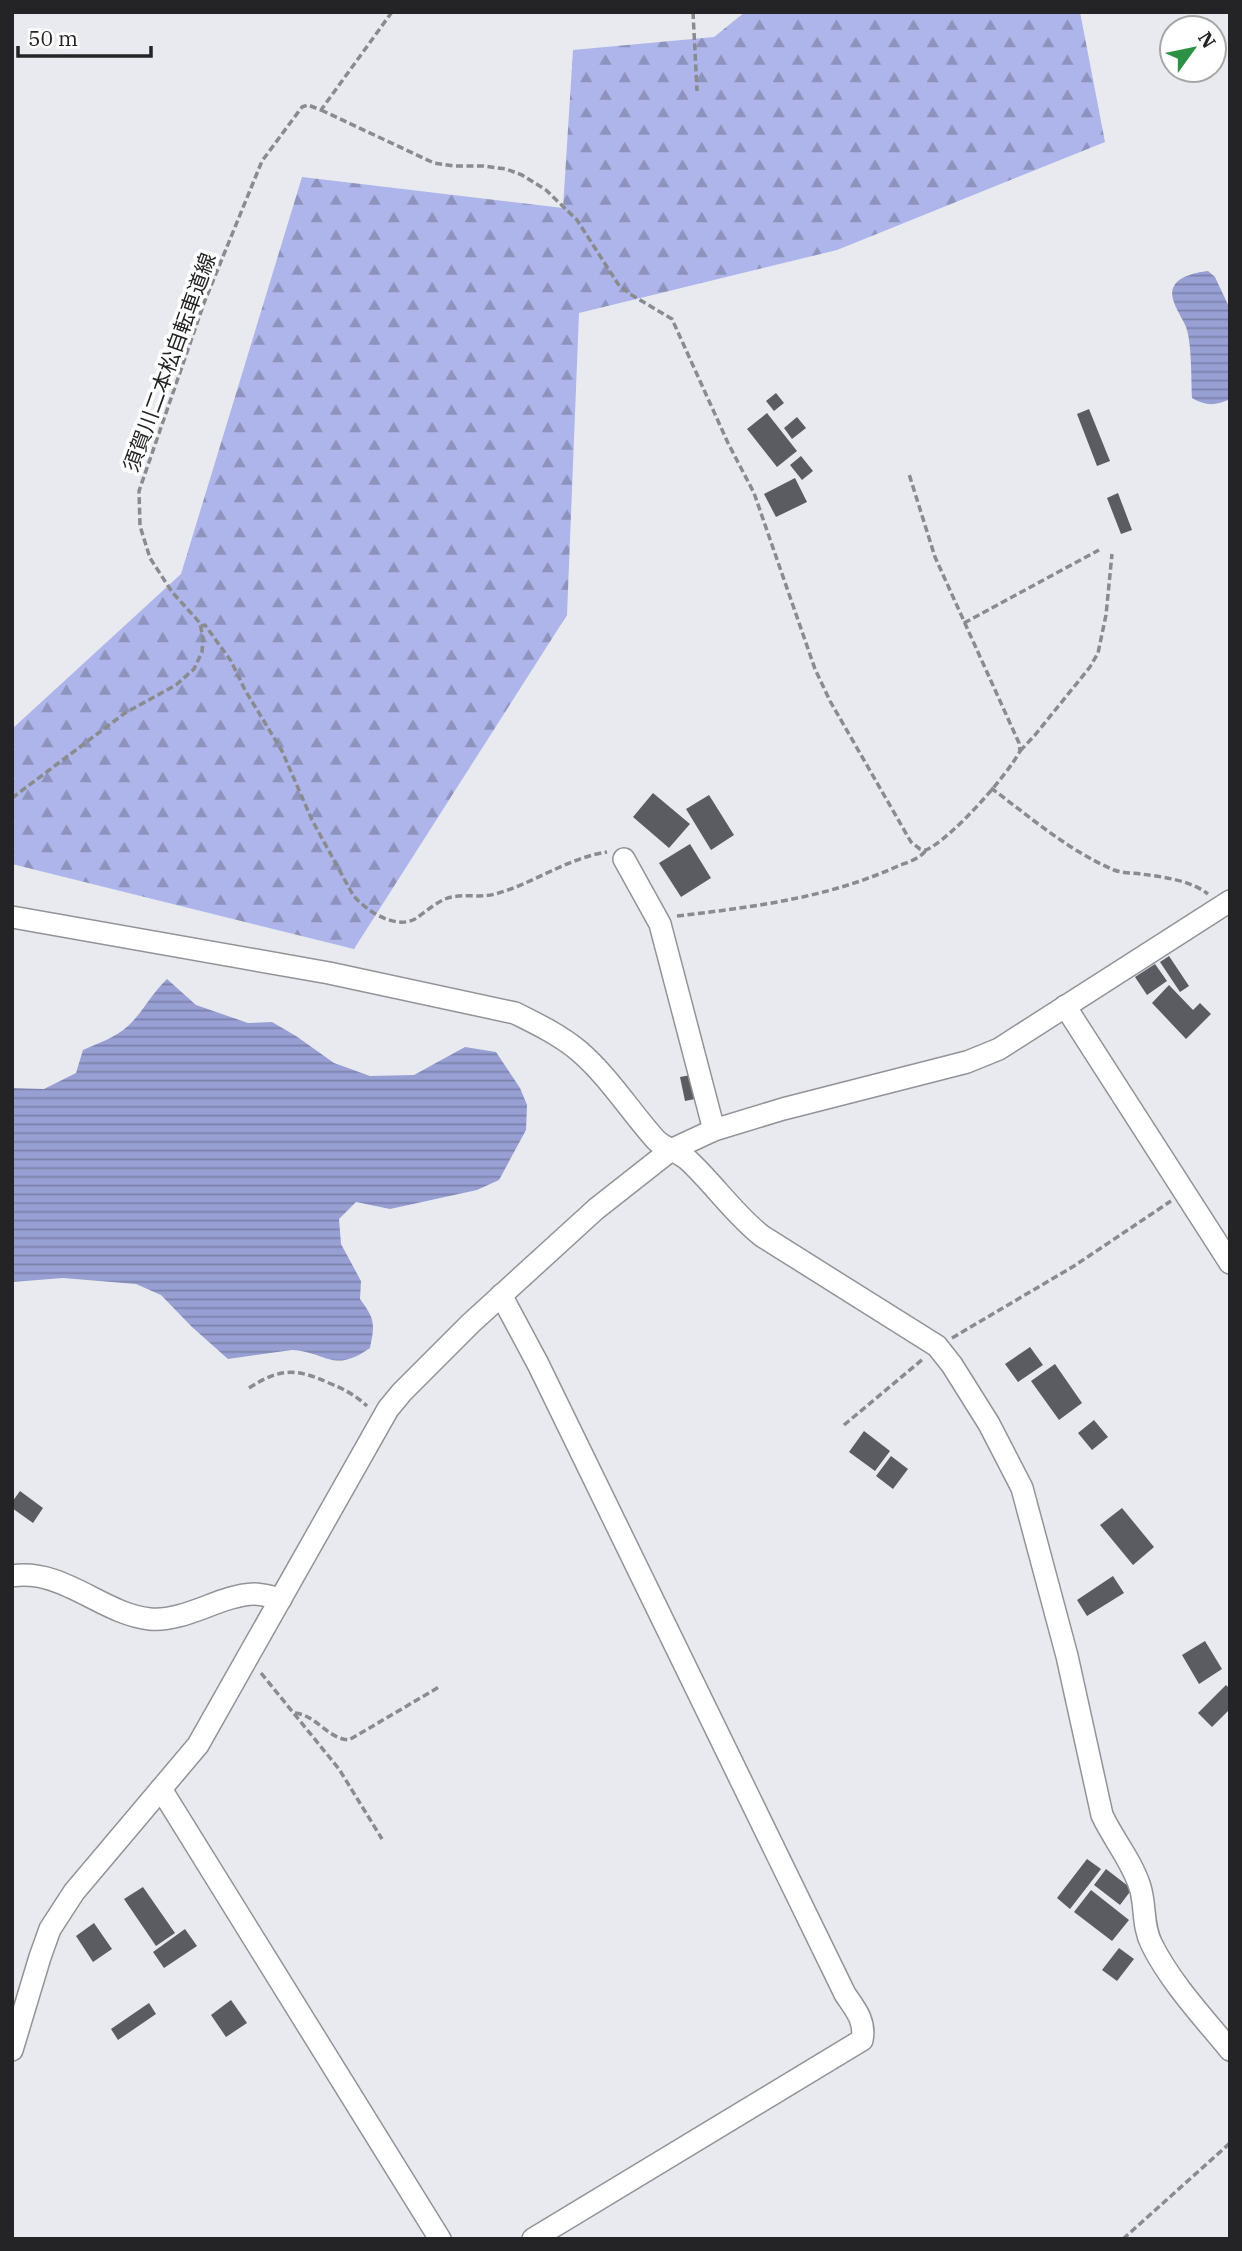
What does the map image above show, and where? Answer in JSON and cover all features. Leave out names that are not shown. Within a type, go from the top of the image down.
[{"type":"street","points":[[624,859],[658,918],[714,1130]]},
{"type":"street","points":[[12,2050],[50,1929],[74,1892],[198,1745],[382,1419],[402,1392],[501,1295],[596,1209],[671,1150],[714,1130],[980,1057],[999,1049],[1225,904]]},
{"type":"street","points":[[12,917],[329,972],[515,1013],[577,1049],[636,1112],[658,1141],[682,1154],[762,1236],[937,1346],[989,1424],[1022,1488],[1067,1656],[1102,1815],[1137,1879],[1145,1910],[1147,1934],[1157,1954],[1191,2003],[1230,2050]]},
{"type":"street","points":[[1065,1006],[1230,1263]]},
{"type":"street","points":[[501,1295],[538,1364],[864,2029],[862,2040],[533,2239]]},
{"type":"street","points":[[12,1576],[47,1578],[117,1609],[147,1619],[181,1616],[251,1594],[281,1599]]},
{"type":"street","points":[[161,1790],[440,2239]]},
{"type":"path","points":[[392,12],[321,110],[434,163],[506,169],[522,175],[546,190],[578,220],[623,289],[672,319],[678,327],[728,443],[754,493],[816,669],[830,701],[911,842],[926,850]]},
{"type":"path","points":[[694,13],[698,91]]},
{"type":"path","name":"須賀川二本松自転車道線","points":[[201,626],[172,592],[150,558],[140,526],[139,491],[204,303],[262,161],[302,107],[308,105],[321,110]]},
{"type":"path","points":[[909,474],[935,557],[1020,751]]},
{"type":"path","points":[[964,623],[1099,550]]},
{"type":"path","points":[[658,918],[724,910],[837,890],[923,855],[926,850],[951,834],[1090,667],[1098,653],[1106,615],[1112,554]]},
{"type":"path","points":[[12,798],[124,713],[185,678],[194,669],[202,652],[204,638],[201,626],[205,625],[231,661],[245,690],[282,751],[312,820],[347,885],[361,905],[376,915],[390,920],[410,921],[448,898],[494,895],[563,865],[600,853],[616,853],[624,859]]},
{"type":"path","points":[[991,788],[1061,840],[1098,862],[1118,871],[1165,877],[1199,887],[1225,904]]},
{"type":"path","points":[[844,1425],[937,1346],[1074,1266],[1184,1192]]},
{"type":"path","points":[[249,1388],[266,1377],[305,1372],[352,1392],[382,1419]]},
{"type":"path","points":[[248,1658],[339,1769],[382,1839]]},
{"type":"path","points":[[295,1713],[308,1717],[336,1737],[349,1740],[439,1687]]},
{"type":"path","points":[[1123,2239],[1230,2143]]},
{"type":"green space","points":[[745,12],[1080,12],[1105,142],[837,250],[579,313],[567,615],[354,949],[12,864],[12,729],[181,574],[302,177],[563,208],[573,50],[714,37]]},
{"type":"shaded area","points":[[1208,271],[1215,277],[1230,309],[1230,399],[1211,404],[1192,398],[1188,334],[1172,296],[1174,286],[1184,277]]},
{"type":"shaded area","points":[[167,979],[196,1005],[248,1023],[272,1022],[334,1063],[370,1076],[414,1075],[465,1047],[496,1052],[520,1088],[527,1105],[526,1130],[499,1180],[477,1190],[390,1209],[356,1202],[339,1219],[341,1244],[361,1281],[360,1299],[372,1322],[370,1348],[357,1356],[338,1361],[292,1350],[228,1359],[161,1295],[136,1284],[63,1278],[12,1282],[12,1088],[44,1089],[76,1073],[83,1050],[112,1037],[128,1026]]},
{"type":"building","points":[[776,393],[784,403],[774,411],[766,401]]},
{"type":"building","points":[[1089,409],[1110,461],[1097,466],[1077,414]]},
{"type":"building","points":[[767,413],[797,451],[777,467],[747,429]]},
{"type":"building","points":[[797,417],[806,428],[792,439],[784,428]]},
{"type":"building","points":[[801,456],[813,471],[802,480],[790,465]]},
{"type":"building","points":[[795,478],[807,502],[776,517],[764,494]]},
{"type":"building","points":[[1118,493],[1132,530],[1121,534],[1107,498]]},
{"type":"building","points":[[653,793],[690,824],[669,848],[633,817]]},
{"type":"building","points":[[709,795],[734,835],[711,850],[686,809]]},
{"type":"building","points":[[690,844],[711,878],[681,897],[659,863]]},
{"type":"building","points":[[1169,956],[1189,986],[1180,992],[1160,962]]},
{"type":"building","points":[[1155,964],[1167,981],[1147,995],[1135,977]]},
{"type":"building","points":[[1169,985],[1193,1010],[1200,1003],[1211,1014],[1186,1039],[1152,1003]]},
{"type":"building","points":[[691,1075],[695,1099],[685,1101],[680,1077]]},
{"type":"building","points":[[1030,1347],[1043,1365],[1018,1382],[1005,1364]]},
{"type":"building","points":[[1055,1364],[1082,1403],[1059,1420],[1031,1381]]},
{"type":"building","points":[[1094,1420],[1108,1437],[1092,1450],[1078,1433]]},
{"type":"building","points":[[864,1431],[890,1451],[875,1471],[849,1452]]},
{"type":"building","points":[[891,1456],[908,1469],[893,1489],[876,1476]]},
{"type":"building","points":[[20,1491],[43,1508],[33,1523],[12,1508],[12,1502]]},
{"type":"building","points":[[1122,1508],[1154,1547],[1133,1565],[1100,1525]]},
{"type":"building","points":[[1113,1576],[1124,1593],[1087,1616],[1077,1600]]},
{"type":"building","points":[[1205,1641],[1222,1669],[1199,1684],[1182,1655]]},
{"type":"building","points":[[1226,1685],[1230,1689],[1230,1709],[1212,1727],[1198,1713]]},
{"type":"building","points":[[1087,1859],[1101,1869],[1070,1909],[1057,1898]]},
{"type":"building","points":[[1106,1869],[1132,1889],[1120,1905],[1094,1885]]},
{"type":"building","points":[[143,1887],[175,1933],[156,1946],[124,1899]]},
{"type":"building","points":[[1091,1890],[1129,1920],[1112,1941],[1074,1912]]},
{"type":"building","points":[[94,1923],[112,1949],[93,1962],[76,1936]]},
{"type":"building","points":[[185,1929],[197,1946],[164,1968],[153,1952]]},
{"type":"building","points":[[1119,1948],[1134,1959],[1117,1981],[1102,1970]]},
{"type":"building","points":[[231,2000],[247,2023],[226,2037],[211,2015]]},
{"type":"building","points":[[149,2003],[156,2014],[118,2040],[111,2029]]}]
